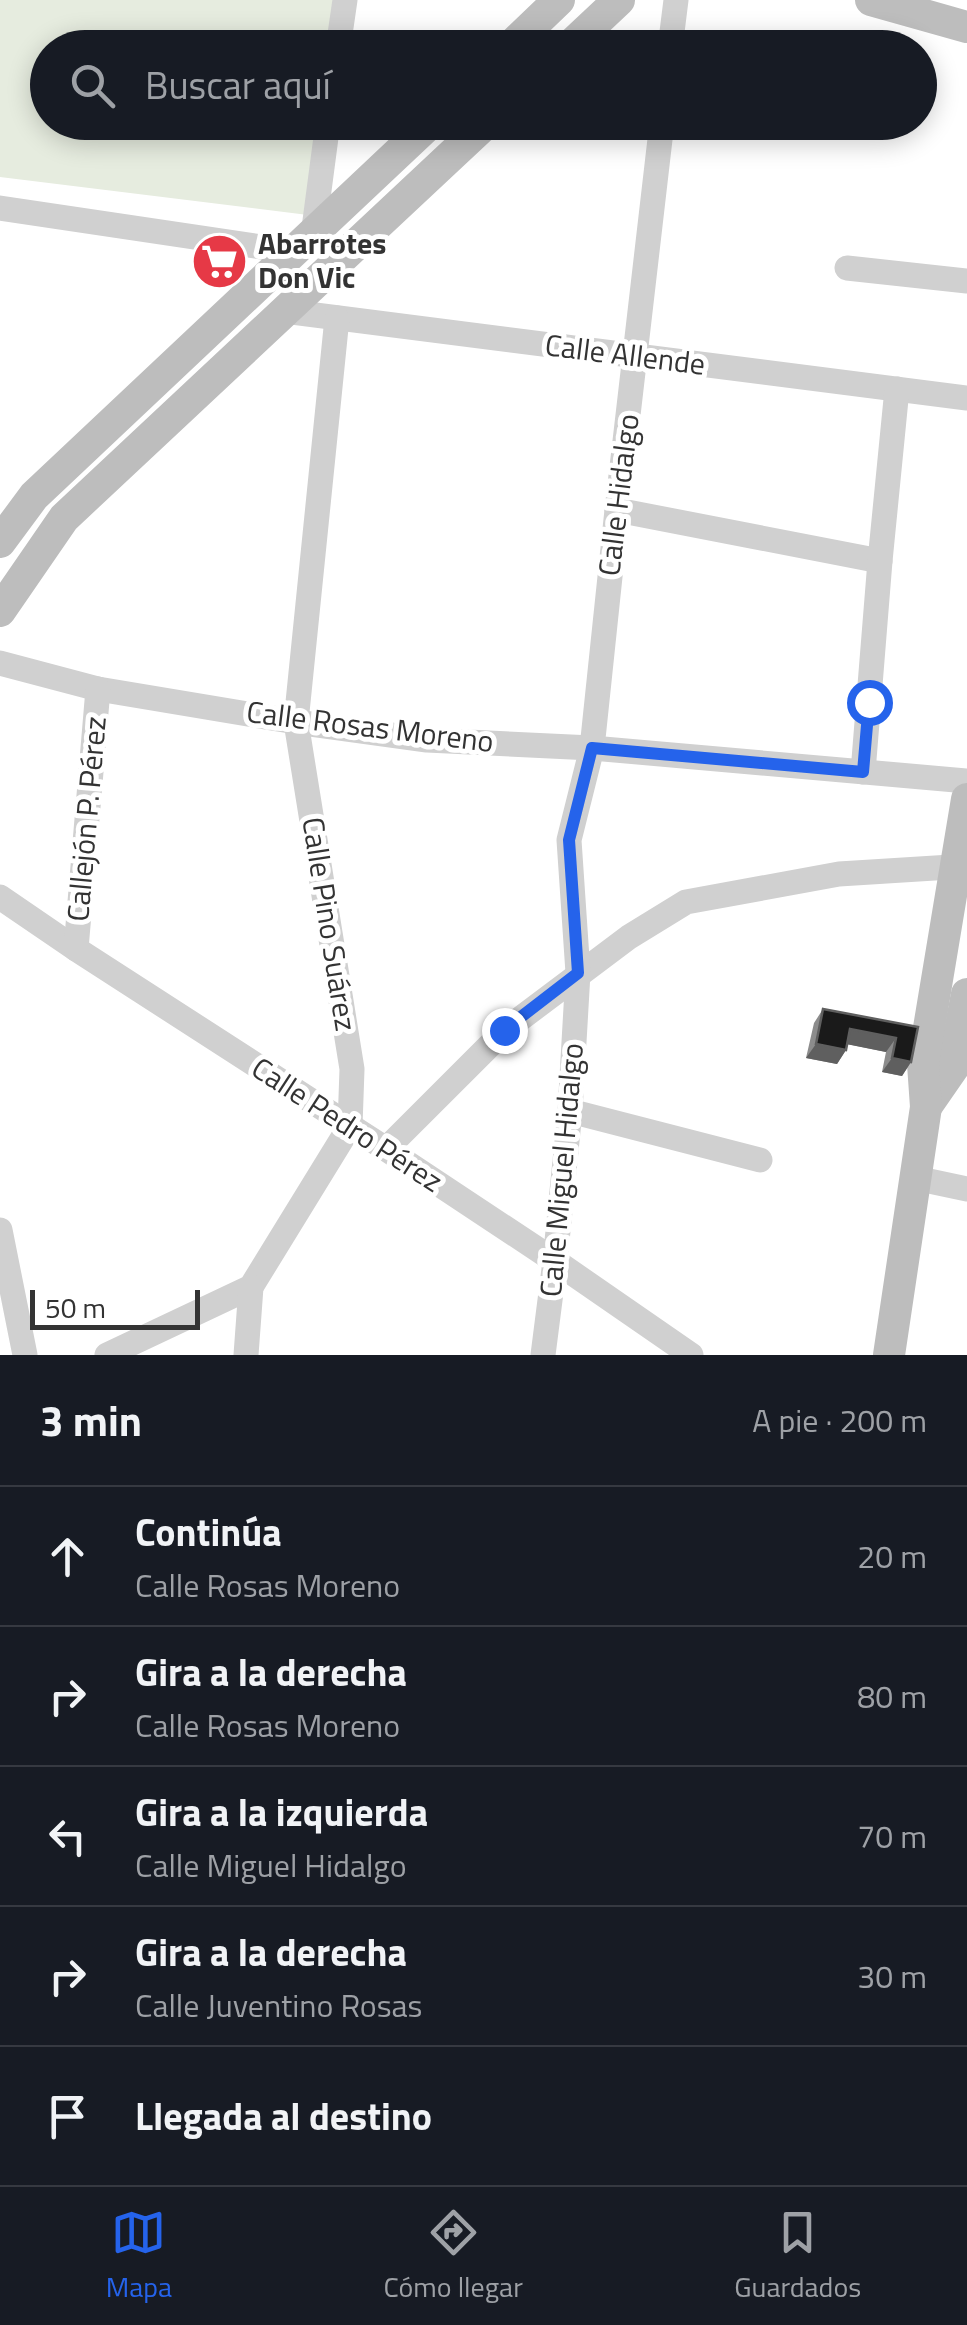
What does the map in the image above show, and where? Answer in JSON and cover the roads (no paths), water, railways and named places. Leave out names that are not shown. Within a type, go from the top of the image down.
[{"type":"main road","points":[[528,30],[559,0]]},
{"type":"main road","points":[[587,30],[618,0]]},
{"type":"main road","points":[[871,0],[967,27]]},
{"type":"main road","points":[[0,542],[34,496],[412,140]]},
{"type":"main road","points":[[0,612],[64,518],[468,140]]},
{"type":"main road","points":[[889,1355],[926,1108],[923,1064],[962,866],[967,799]]},
{"type":"main road","points":[[926,1108],[953,1068],[967,994]]},
{"type":"street","points":[[341,30],[345,0]]},
{"type":"street","points":[[672,30],[676,0]]},
{"type":"street","points":[[0,208],[304,244],[324,140]]},
{"type":"street","name":"Calle Hidalgo","points":[[592,748],[660,140]]},
{"type":"street","points":[[847,268],[967,281]]},
{"type":"street","name":"Calle Allende","points":[[284,312],[967,398]]},
{"type":"street","name":"Calle Pino Suárez","points":[[337,318],[296,722],[352,1068],[350,1126]]},
{"type":"street","points":[[863,772],[897,389]]},
{"type":"street","points":[[616,510],[880,561]]},
{"type":"street","name":"Calle Rosas Moreno","points":[[0,664],[98,689],[427,740],[592,748],[967,782]]},
{"type":"street","name":"Callejón P. Pérez","points":[[76,950],[98,689]]},
{"type":"street","name":"Calle Miguel Hidalgo","points":[[543,1355],[570,1112],[578,973],[569,840],[592,748]]},
{"type":"street","points":[[386,1149],[504,1030],[629,936],[686,902],[838,874],[962,866]]},
{"type":"street","name":"Calle Pedro Pérez","points":[[0,896],[692,1355]]},
{"type":"street","points":[[570,1112],[760,1160]]},
{"type":"street","points":[[246,1355],[251,1287],[350,1126]]},
{"type":"street","points":[[915,1178],[967,1189]]},
{"type":"street","points":[[0,1230],[25,1355]]},
{"type":"street","points":[[107,1355],[251,1287]]},
{"type":"place","name":"Abarrotes Don Vic","points":[[219,261]]}]
